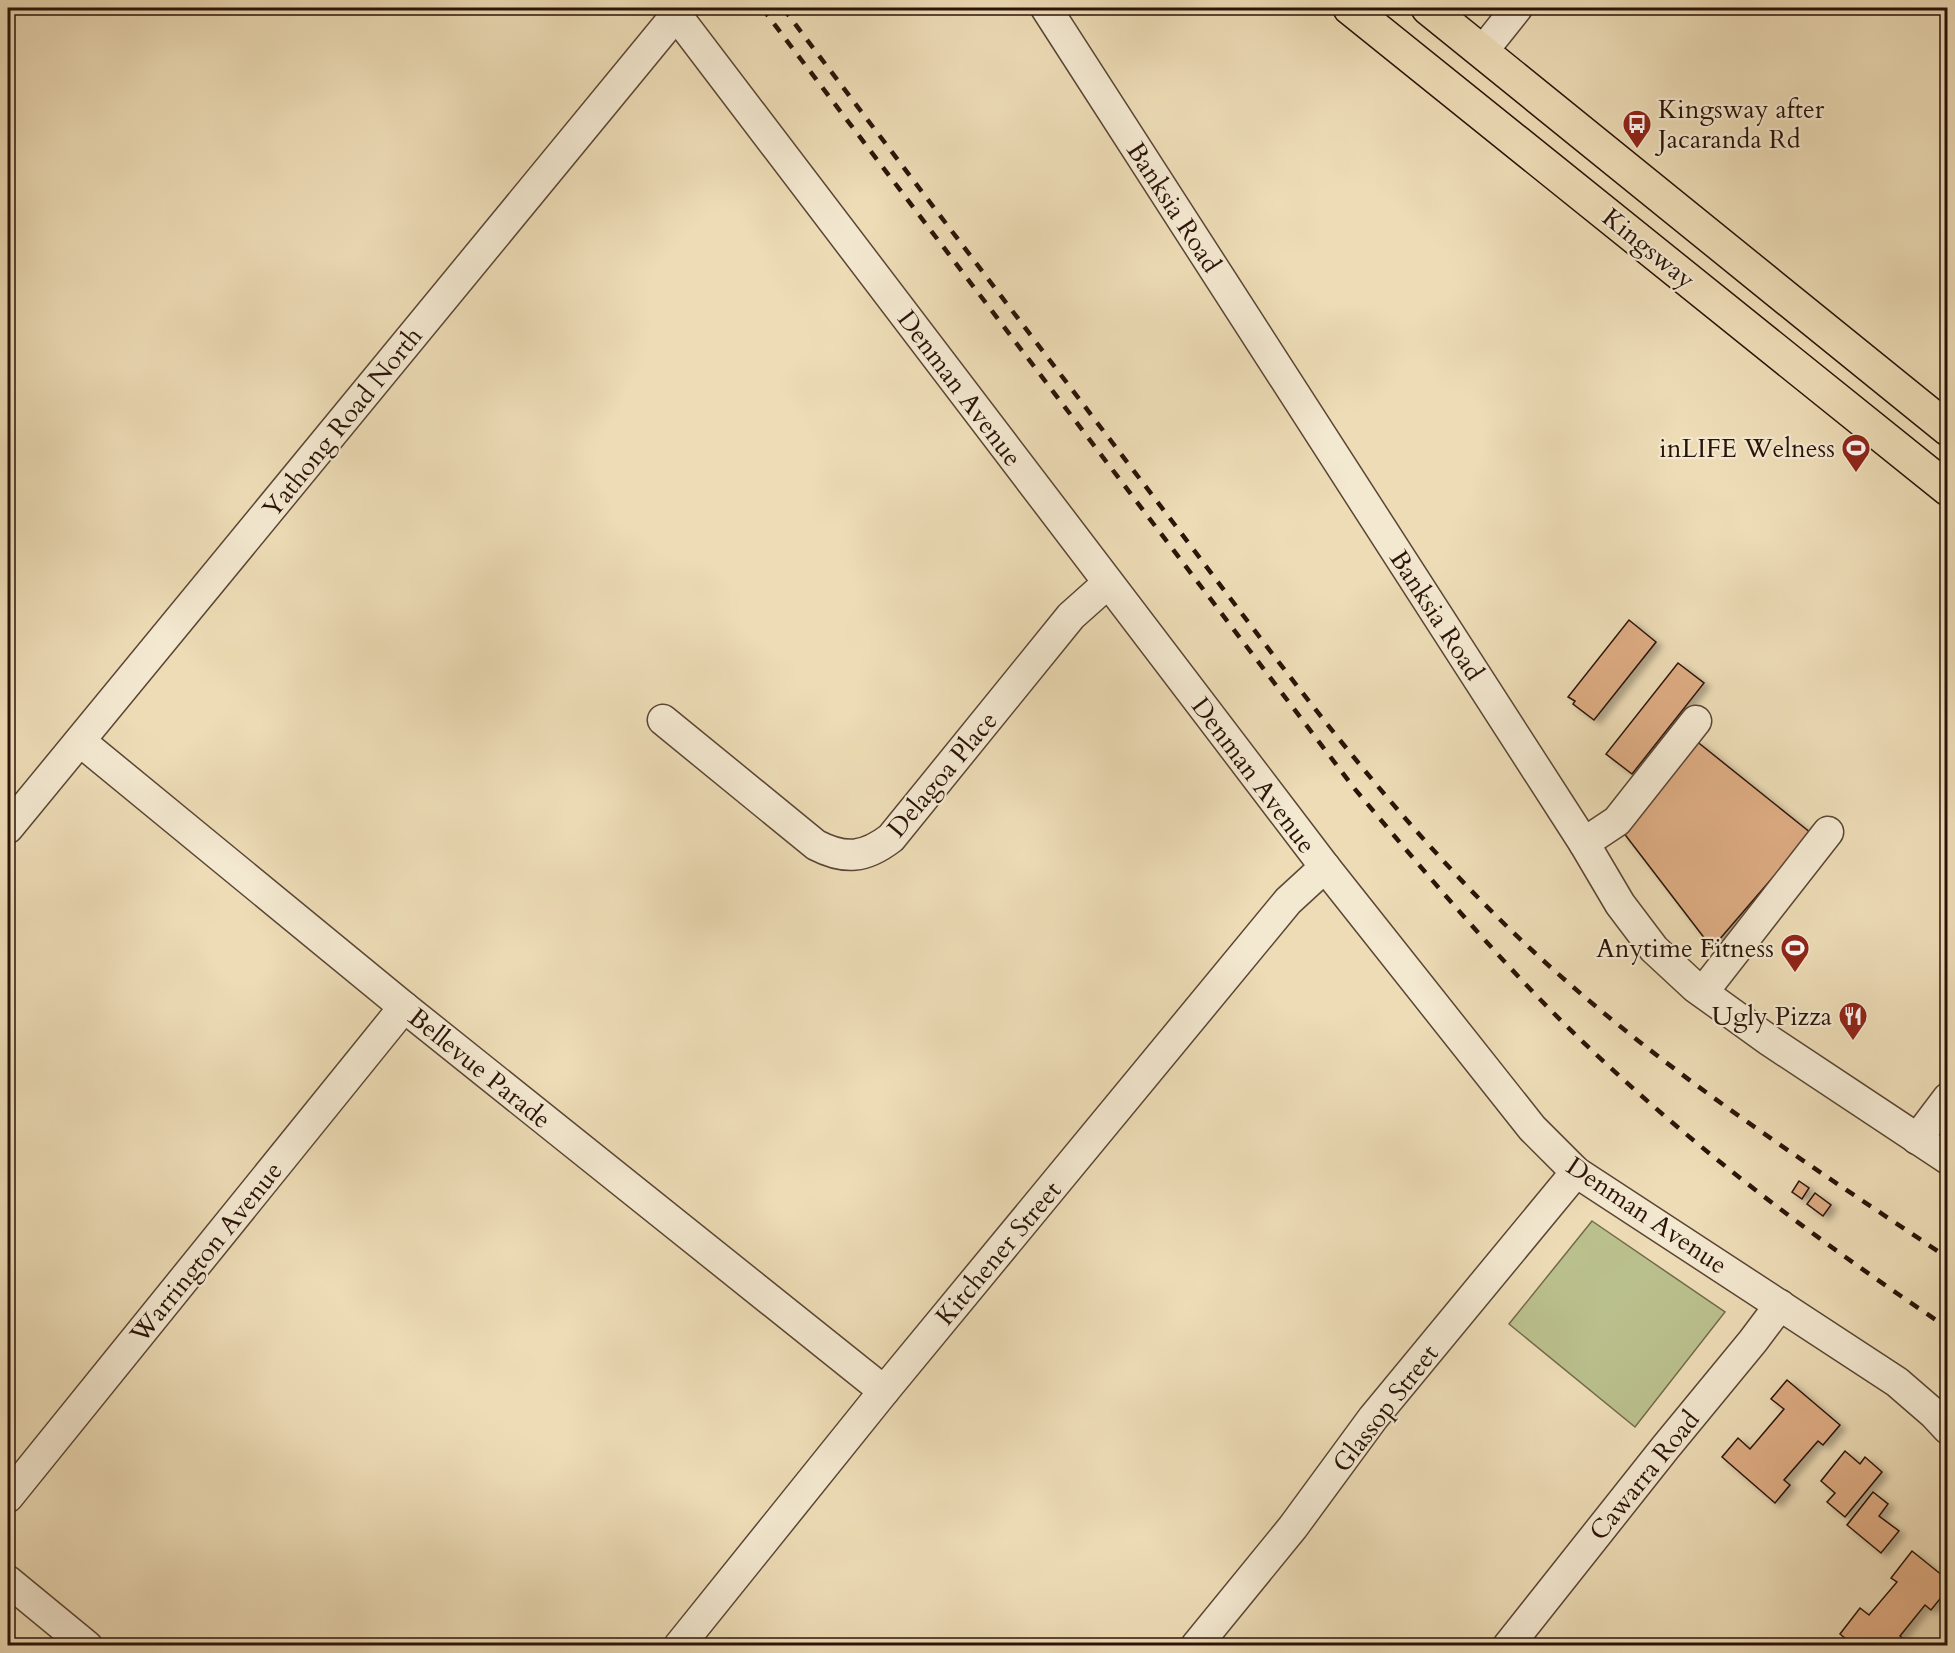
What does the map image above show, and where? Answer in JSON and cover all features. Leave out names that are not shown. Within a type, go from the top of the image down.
[{"type":"main road","name":"Kingsway","points":[[1350,8],[1947,489]]},
{"type":"main road","name":"Kingsway","points":[[1428,8],[1947,429]]},
{"type":"main road","points":[[1453,90],[1482,52]]},
{"type":"street","name":"Banksia Road","points":[[1046,8],[1584,843],[1620,904],[1654,949],[1702,992],[1770,1041],[1947,1159]]},
{"type":"street","points":[[1482,52],[1518,8]]},
{"type":"street","name":"Denman Avenue","points":[[674,11],[1325,867],[1532,1128],[1576,1172],[1897,1382],[1934,1414],[1947,1429]]},
{"type":"street","name":"Yathong Road North","points":[[8,828],[674,11]]},
{"type":"street","name":"Delagoa Place","points":[[663,720],[816,844],[841,855],[867,853],[891,838],[1071,616],[1108,583]]},
{"type":"street","points":[[1584,843],[1617,821],[1696,721]]},
{"type":"street","name":"Bellevue Parade","points":[[80,741],[404,1007],[884,1391]]},
{"type":"street","points":[[1702,992],[1828,832]]},
{"type":"street","name":"Kitchener Street","points":[[679,1646],[884,1391],[1288,901],[1325,867]]},
{"type":"street","name":"Warrington Avenue","points":[[8,1497],[404,1007]]},
{"type":"street","points":[[1917,1139],[1947,1098]]},
{"type":"street","name":"Glassop Street","points":[[1196,1646],[1293,1527],[1373,1418],[1576,1172]]},
{"type":"street","name":"Cawarra Road","points":[[1508,1646],[1665,1448],[1754,1341],[1780,1305]]},
{"type":"street","points":[[8,1581],[87,1646]]},
{"type":"green space","points":[[1592,1221],[1725,1312],[1635,1427],[1509,1324]]},
{"type":"building","points":[[1629,620],[1656,642],[1594,720],[1573,704],[1575,701],[1568,697]]},
{"type":"building","points":[[1678,663],[1704,683],[1632,774],[1606,754]]},
{"type":"building","points":[[1695,740],[1811,833],[1712,948],[1623,832]]},
{"type":"building","points":[[1799,1181],[1809,1188],[1802,1199],[1792,1192]]},
{"type":"building","points":[[1815,1193],[1831,1205],[1823,1216],[1807,1204]]},
{"type":"building","points":[[1787,1380],[1840,1425],[1823,1445],[1818,1441],[1784,1480],[1790,1485],[1775,1503],[1722,1457],[1738,1438],[1750,1449],[1784,1409],[1771,1399]]},
{"type":"building","points":[[1845,1451],[1860,1464],[1865,1457],[1882,1472],[1845,1517],[1827,1502],[1835,1493],[1821,1481]]},
{"type":"building","points":[[1873,1492],[1888,1504],[1879,1516],[1899,1531],[1881,1553],[1847,1525]]},
{"type":"building","points":[[1912,1551],[1948,1580],[1948,1589],[1931,1610],[1925,1605],[1900,1636],[1908,1643],[1906,1646],[1854,1646],[1840,1634],[1860,1608],[1869,1615],[1897,1582],[1891,1578]]},
{"type":"railway","points":[[762,8],[1354,788],[1487,942],[1580,1039],[1679,1128],[1784,1212],[1948,1328]]},
{"type":"railway","points":[[783,8],[1309,701],[1402,815],[1451,869],[1502,922],[1556,972],[1649,1050],[1747,1122],[1948,1258]]},
{"type":"place","name":"Kingsway after Jacaranda Rd","points":[[1637,150]]},
{"type":"place","name":"inLIFE Welness","points":[[1856,474]]},
{"type":"place","name":"Anytime Fitness","points":[[1795,974]]},
{"type":"place","name":"Ugly Pizza","points":[[1853,1042]]}]
